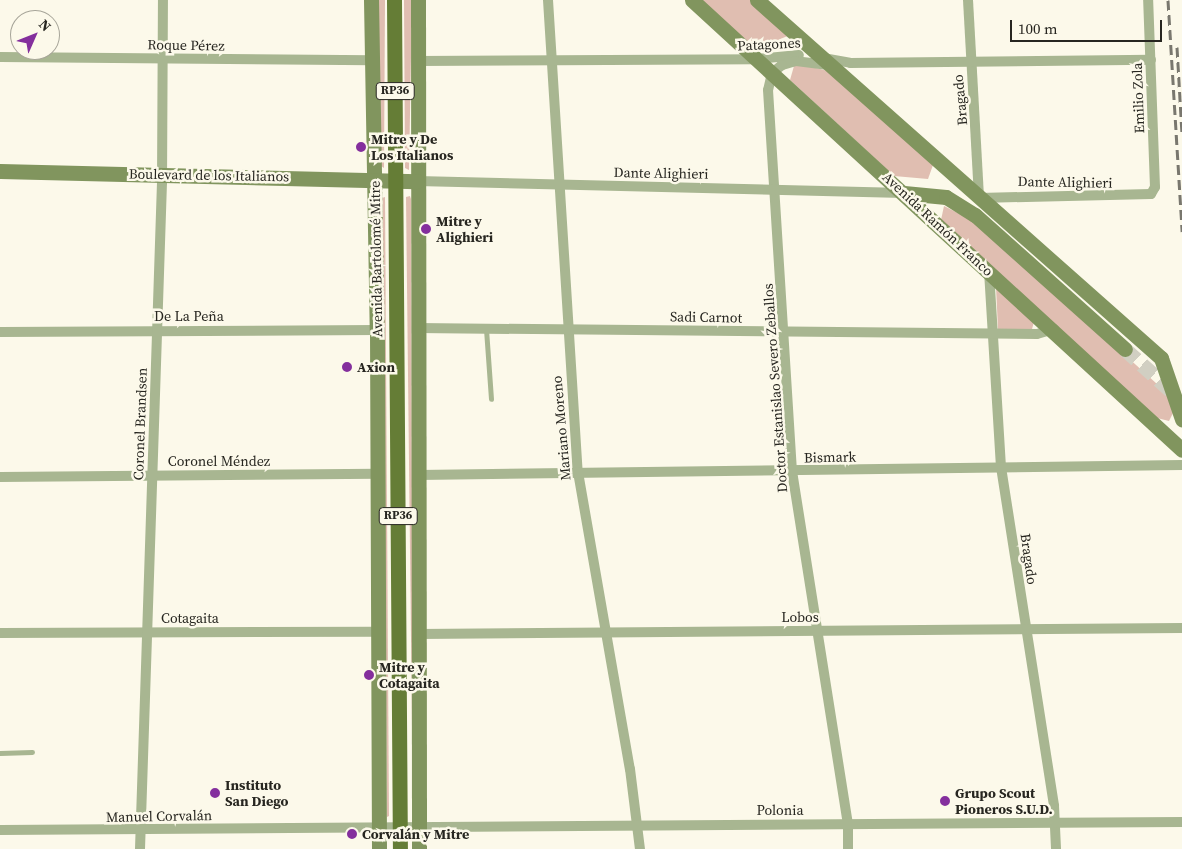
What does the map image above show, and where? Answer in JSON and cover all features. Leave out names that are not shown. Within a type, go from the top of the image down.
[{"type":"main road","name":"Avenida Bartolomé Mitre","points":[[394,0],[400,849]]},
{"type":"street","name":"Coronel Brandsen","points":[[140,849],[146,632],[158,330],[163,0]]},
{"type":"street","name":"Avenida Bartolomé Mitre","points":[[371,0],[377,330],[379,849]]},
{"type":"street","points":[[418,0],[419,849]]},
{"type":"street","name":"Mariano Moreno","points":[[548,0],[567,329],[578,472],[639,824],[640,849]]},
{"type":"street","name":"Avenida Ramón Franco","points":[[692,0],[1054,329],[1182,450]]},
{"type":"street","points":[[757,0],[919,147],[1161,358],[1182,419]]},
{"type":"street","name":"Bragado","points":[[968,0],[979,198]]},
{"type":"street","name":"Emilio Zola","points":[[1148,0],[1155,187],[1151,194]]},
{"type":"street","name":"Patagones","points":[[418,61],[757,59],[800,54],[824,61],[850,63],[971,60],[1151,60]]},
{"type":"street","name":"Roque Pérez","points":[[0,57],[372,60]]},
{"type":"street","points":[[772,73],[796,61],[824,61]]},
{"type":"street","name":"Doctor Estanislao Severo Zeballos","points":[[772,73],[768,90],[785,332],[792,471],[819,631],[848,823],[848,849]]},
{"type":"street","points":[[904,192],[946,197],[975,215],[1126,347],[977,208],[919,147]]},
{"type":"street","name":"Boulevard de los Italianos","points":[[0,171],[417,181]]},
{"type":"street","name":"Dante Alighieri","points":[[417,181],[904,192]]},
{"type":"street","name":"Dante Alighieri","points":[[979,198],[1151,194]]},
{"type":"street","name":"Bragado","points":[[989,271],[1002,467],[1056,821],[1056,849]]},
{"type":"street","name":"Sadi Carnot","points":[[417,328],[1037,334],[1054,329]]},
{"type":"street","name":"De La Peña","points":[[0,332],[377,330]]},
{"type":"street","name":"Bismark","points":[[419,474],[1182,465]]},
{"type":"street","name":"Coronel Méndez","points":[[0,477],[378,474]]},
{"type":"street","name":"Lobos","points":[[419,634],[1182,628]]},
{"type":"street","name":"Cotagaita","points":[[0,633],[379,632]]},
{"type":"street","name":"Polonia","points":[[379,827],[1056,821],[1182,822]]},
{"type":"street","name":"Manuel Corvalán","points":[[0,830],[379,827]]},
{"type":"lane","points":[[486,329],[491,399]]},
{"type":"lane","points":[[0,753],[32,752]]},
{"type":"shaded area","points":[[377,0],[385,0],[384,168],[381,166]]},
{"type":"shaded area","points":[[404,0],[412,0],[409,170],[405,168]]},
{"type":"shaded area","points":[[699,0],[751,0],[790,35],[756,49]]},
{"type":"shaded area","points":[[800,64],[828,71],[933,165],[928,179],[894,176],[790,80],[794,66]]},
{"type":"shaded area","points":[[410,196],[411,199],[413,816],[406,197]]},
{"type":"shaded area","points":[[385,197],[389,816],[387,817],[382,198]]},
{"type":"shaded area","points":[[944,206],[982,225],[1168,394],[1173,413],[1169,421],[1157,418],[941,220]]},
{"type":"shaded area","points":[[996,287],[1034,322],[1032,329],[998,329]]},
{"type":"tunnel","points":[[1125,349],[1176,395]]},
{"type":"railway","points":[[1168,0],[1182,232]]},
{"type":"railway","points":[[1177,47],[1182,133]]},
{"type":"place","name":"Mitre y De Los Italianos","points":[[361,147]]},
{"type":"place","name":"Mitre y Alighieri","points":[[426,229]]},
{"type":"place","name":"Axion","points":[[347,367]]},
{"type":"place","name":"Mitre y Cotagaita","points":[[369,675]]},
{"type":"place","name":"Instituto San Diego","points":[[215,793]]},
{"type":"place","name":"Grupo Scout Pioneros S.U.D.","points":[[945,801]]},
{"type":"place","name":"Corvalán y Mitre","points":[[352,834]]}]
